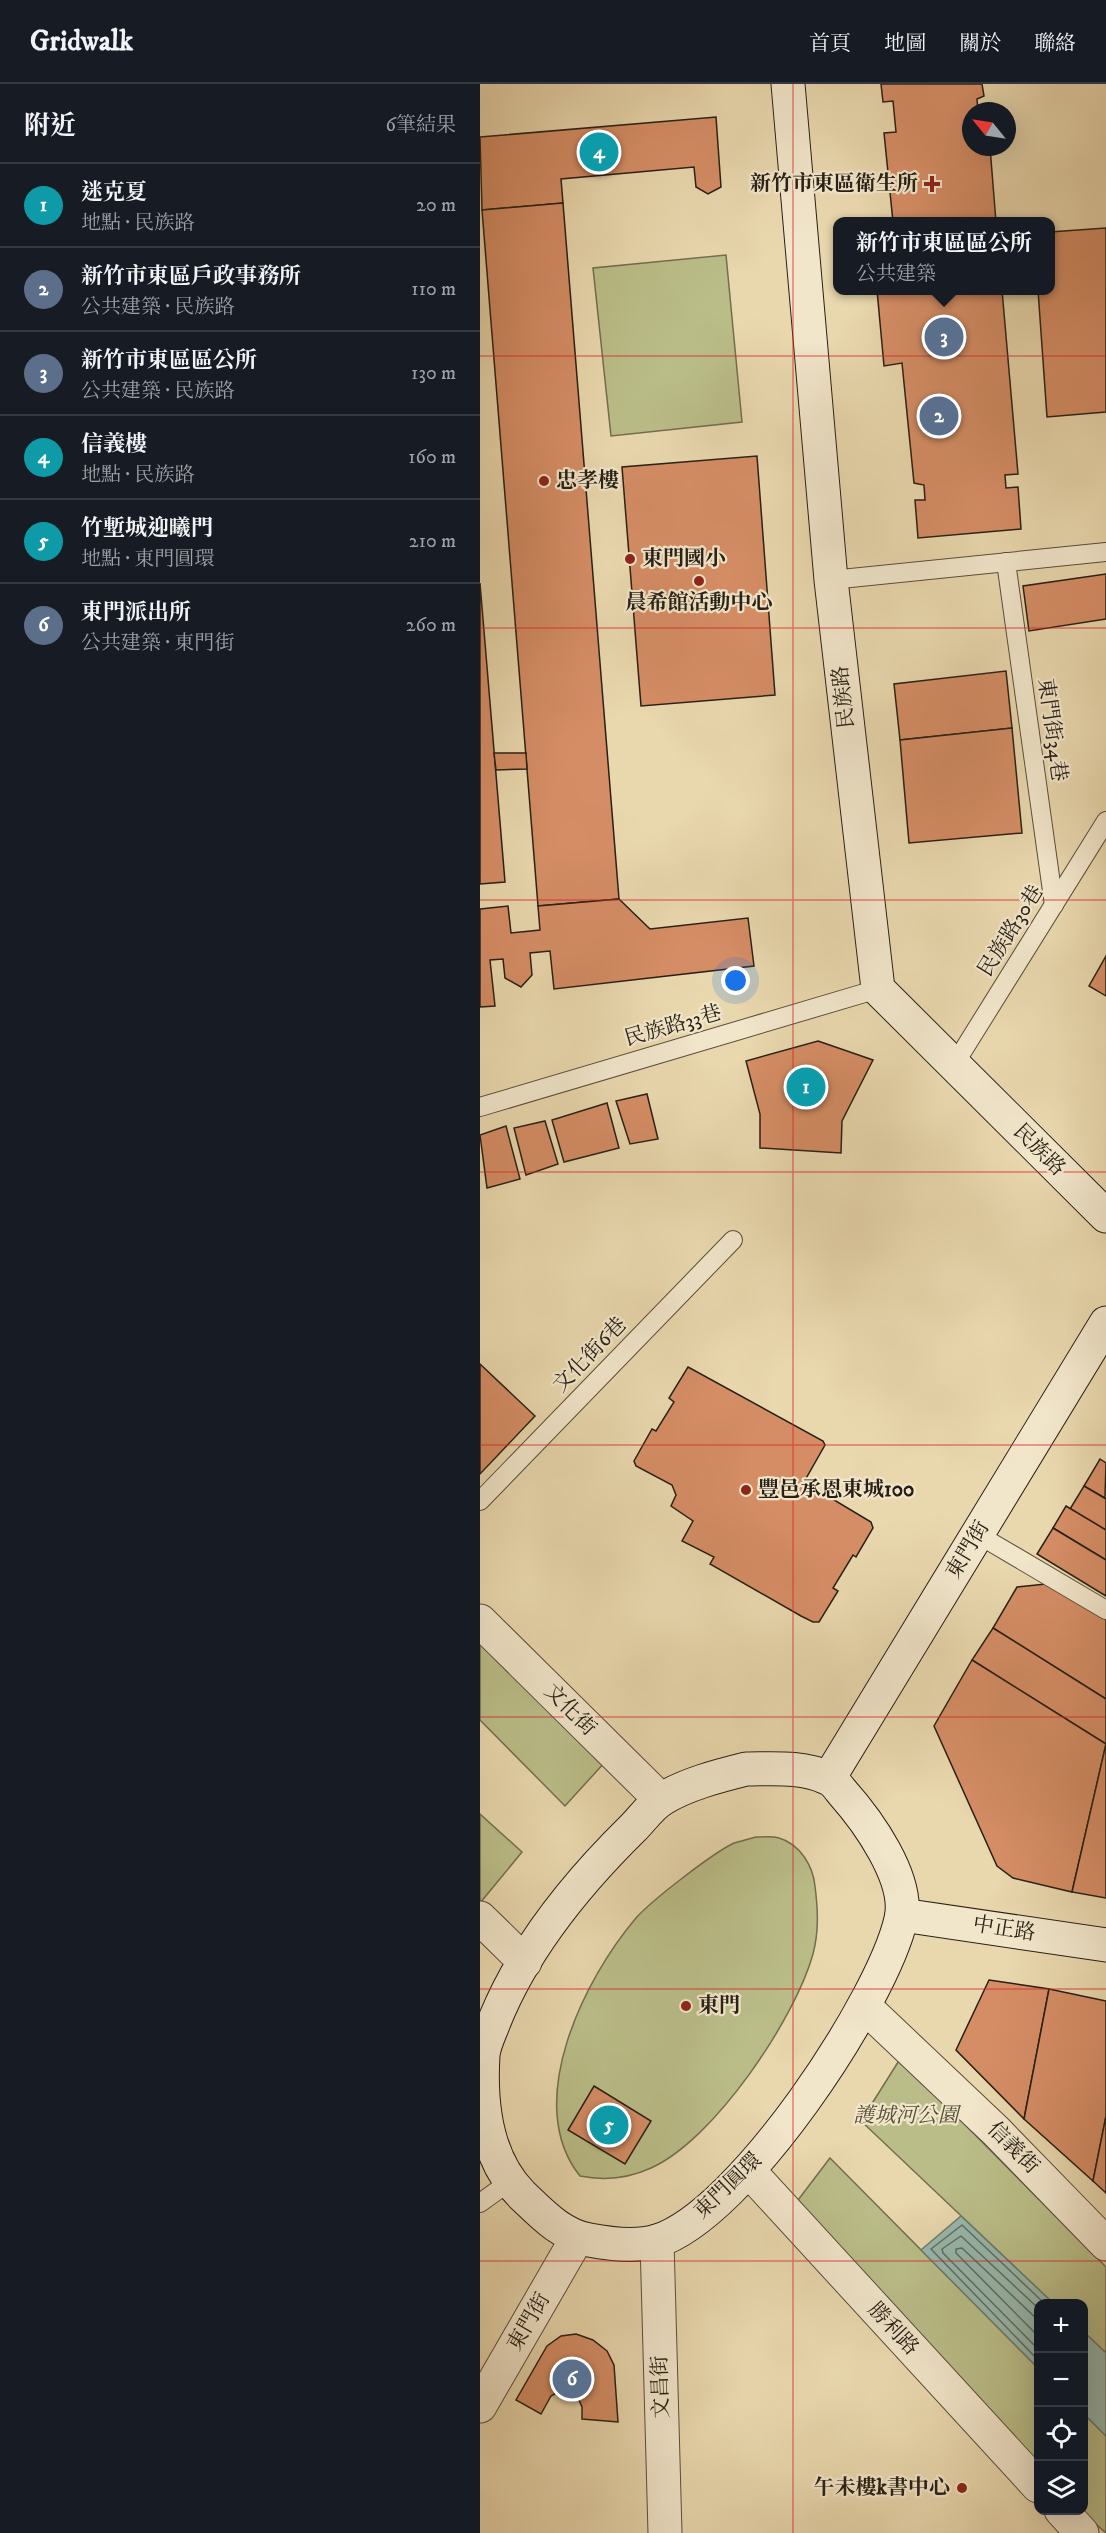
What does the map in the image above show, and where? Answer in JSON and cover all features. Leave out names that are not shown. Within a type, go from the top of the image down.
[{"type":"street","name":"民族路","points":[[788,84],[831,580],[878,989],[1106,1216]]},
{"type":"street","name":"東門街","points":[[829,1778],[1106,1323]]},
{"type":"street","name":"文化街","points":[[480,1621],[661,1800]]},
{"type":"street","name":"東門圓環","points":[[746,1769],[788,1769],[829,1778],[866,1818],[884,1849],[897,1881],[902,1915],[885,1965],[864,2006],[808,2097],[749,2171],[700,2217],[657,2241],[610,2244],[578,2238],[551,2223],[510,2182],[490,2147],[483,2107],[481,2052],[504,1999],[525,1962],[599,1862],[661,1800],[707,1779],[746,1769]]},
{"type":"street","name":"中正路","points":[[902,1915],[1106,1945]]},
{"type":"street","points":[[480,1918],[525,1962]]},
{"type":"street","name":"信義街","points":[[864,2006],[996,2131],[1106,2244]]},
{"type":"street","name":"勝利路","points":[[749,2171],[1034,2482]]},
{"type":"street","name":"東門街","points":[[480,2406],[578,2238]]},
{"type":"street","name":"文昌街","points":[[657,2241],[665,2533]]},
{"type":"street","points":[[1065,2515],[1082,2533]]},
{"type":"lane","points":[[831,580],[1106,552]]},
{"type":"lane","name":"東門街34巷","points":[[1006,562],[1054,905]]},
{"type":"lane","name":"民族路30巷","points":[[954,1065],[1106,821]]},
{"type":"lane","name":"民族路33巷","points":[[480,1107],[878,989]]},
{"type":"lane","name":"文化街6巷","points":[[480,1502],[733,1240]]},
{"type":"lane","points":[[978,1534],[1106,1610]]},
{"type":"lane","points":[[480,2203],[510,2182]]},
{"type":"green space","points":[[726,255],[742,422],[611,436],[593,268]]},
{"type":"green space","points":[[480,1642],[605,1762],[565,1806],[480,1720]]},
{"type":"green space","points":[[480,1814],[522,1852],[480,1903]]},
{"type":"green space","name":"東門","points":[[756,1837],[777,1837],[793,1845],[804,1857],[814,1878],[817,1912],[815,1945],[803,1981],[789,2011],[749,2075],[725,2105],[700,2132],[675,2153],[651,2168],[625,2177],[607,2179],[580,2176],[564,2147],[557,2114],[559,2079],[567,2043],[580,2007],[597,1974],[636,1918],[655,1900],[724,1848]]},
{"type":"green space","name":"護城河公園","points":[[900,2059],[1106,2267],[1106,2353],[1088,2336],[1088,2299],[1049,2299],[861,2121]]},
{"type":"green space","name":"護城河公園","points":[[830,2158],[1034,2364],[1034,2462],[792,2208]]},
{"type":"green space","points":[[1088,2418],[1106,2436],[1106,2533],[1086,2515],[1088,2515]]},
{"type":"water","points":[[961,2216],[1049,2299],[1034,2299],[1034,2364],[921,2250]]},
{"type":"water","points":[[1088,2336],[1106,2353],[1106,2436],[1088,2418]]},
{"type":"building","points":[[881,84],[982,84],[984,96],[977,99],[977,102],[962,102],[962,156],[991,156],[996,217],[892,217],[884,133],[896,132],[893,101],[883,102]]},
{"type":"building","points":[[716,117],[721,187],[708,194],[696,187],[694,167],[561,179],[563,203],[482,210],[480,137]]},
{"type":"building","name":"忠孝樓","points":[[563,203],[619,899],[538,906],[482,210]]},
{"type":"building","points":[[1106,228],[1106,412],[1047,417],[1038,295],[1055,295],[1055,232]]},
{"type":"building","points":[[877,295],[1002,295],[1018,474],[1005,475],[1006,488],[1018,487],[1021,529],[918,538],[915,500],[925,500],[924,485],[914,483],[902,363],[884,366]]},
{"type":"building","name":"晨希館活動中心","points":[[757,456],[775,695],[641,706],[622,467]]},
{"type":"building","points":[[1106,574],[1106,619],[1029,631],[1023,586]]},
{"type":"building","points":[[480,583],[505,882],[480,884]]},
{"type":"building","points":[[1006,671],[1012,728],[900,740],[894,684]]},
{"type":"building","points":[[1012,728],[1022,833],[909,843],[900,740]]},
{"type":"building","points":[[494,753],[526,753],[527,769],[496,770]]},
{"type":"building","points":[[619,899],[650,929],[748,918],[754,966],[554,989],[550,951],[530,953],[532,975],[521,987],[505,978],[503,959],[490,960],[495,1006],[480,1007],[480,909],[508,906],[511,933],[540,930],[538,906]]},
{"type":"building","points":[[1106,956],[1106,996],[1089,986]]},
{"type":"building","points":[[818,1041],[873,1060],[842,1121],[841,1153],[760,1148],[760,1114],[746,1061]]},
{"type":"building","points":[[647,1094],[658,1139],[630,1144],[616,1101]]},
{"type":"building","points":[[607,1103],[619,1148],[564,1162],[552,1120]]},
{"type":"building","points":[[545,1121],[558,1164],[526,1175],[514,1128]]},
{"type":"building","points":[[506,1126],[520,1179],[487,1188],[480,1135]]},
{"type":"building","points":[[480,1364],[535,1416],[480,1474]]},
{"type":"building","name":"豐邑承恩東城100","points":[[688,1367],[823,1441],[825,1445],[804,1482],[871,1522],[873,1528],[856,1557],[853,1555],[833,1588],[838,1591],[819,1622],[813,1622],[801,1616],[710,1564],[714,1557],[682,1541],[693,1521],[671,1506],[676,1495],[672,1485],[636,1466],[634,1461],[652,1429],[656,1431],[674,1402],[669,1398]]},
{"type":"building","points":[[1100,1459],[1106,1463],[1105,1498],[1084,1486]]},
{"type":"building","points":[[1084,1486],[1106,1499],[1106,1530],[1070,1509]]},
{"type":"building","points":[[1066,1506],[1106,1530],[1106,1560],[1053,1528]]},
{"type":"building","points":[[1053,1528],[1106,1560],[1106,1596],[1037,1554]]},
{"type":"building","points":[[1046,1584],[1106,1619],[1106,1699],[993,1628],[1017,1587]]},
{"type":"building","points":[[993,1628],[1106,1699],[1106,1744],[972,1660]]},
{"type":"building","points":[[972,1660],[1106,1744],[1072,1892],[1013,1878],[997,1866],[934,1726]]},
{"type":"building","points":[[1106,1744],[1106,1898],[1072,1892]]},
{"type":"building","points":[[989,1980],[1049,1989],[1024,2119],[956,2050]]},
{"type":"building","points":[[1049,1989],[1106,2001],[1106,2116],[1093,2181],[1024,2119]]},
{"type":"building","points":[[594,2086],[651,2121],[625,2164],[568,2130]]},
{"type":"building","points":[[1106,2116],[1106,2193],[1093,2181]]},
{"type":"building","points":[[576,2334],[593,2340],[607,2351],[614,2365],[618,2422],[582,2419],[582,2407],[578,2398],[570,2392],[560,2391],[551,2396],[541,2414],[516,2400],[547,2346],[561,2336]]},
{"type":"place","name":"信義樓","points":[[599,152]]},
{"type":"place","name":"新竹市東區衛生所","points":[[932,184]]},
{"type":"place","name":"新竹市東區區公所","points":[[944,337]]},
{"type":"place","name":"新竹市東區戶政事務所","points":[[939,416]]},
{"type":"place","name":"忠孝樓","points":[[544,481]]},
{"type":"place","name":"東門國小","points":[[630,559]]},
{"type":"place","name":"晨希館活動中心","points":[[699,581]]},
{"type":"place","name":"迷克夏","points":[[806,1087]]},
{"type":"place","name":"豐邑承恩東城100","points":[[746,1490]]},
{"type":"place","name":"東門","points":[[686,2006]]},
{"type":"place","name":"竹塹城迎曦門","points":[[609,2125]]},
{"type":"place","name":"東門派出所","points":[[572,2379]]},
{"type":"place","name":"午未樓k書中心","points":[[962,2488]]}]
